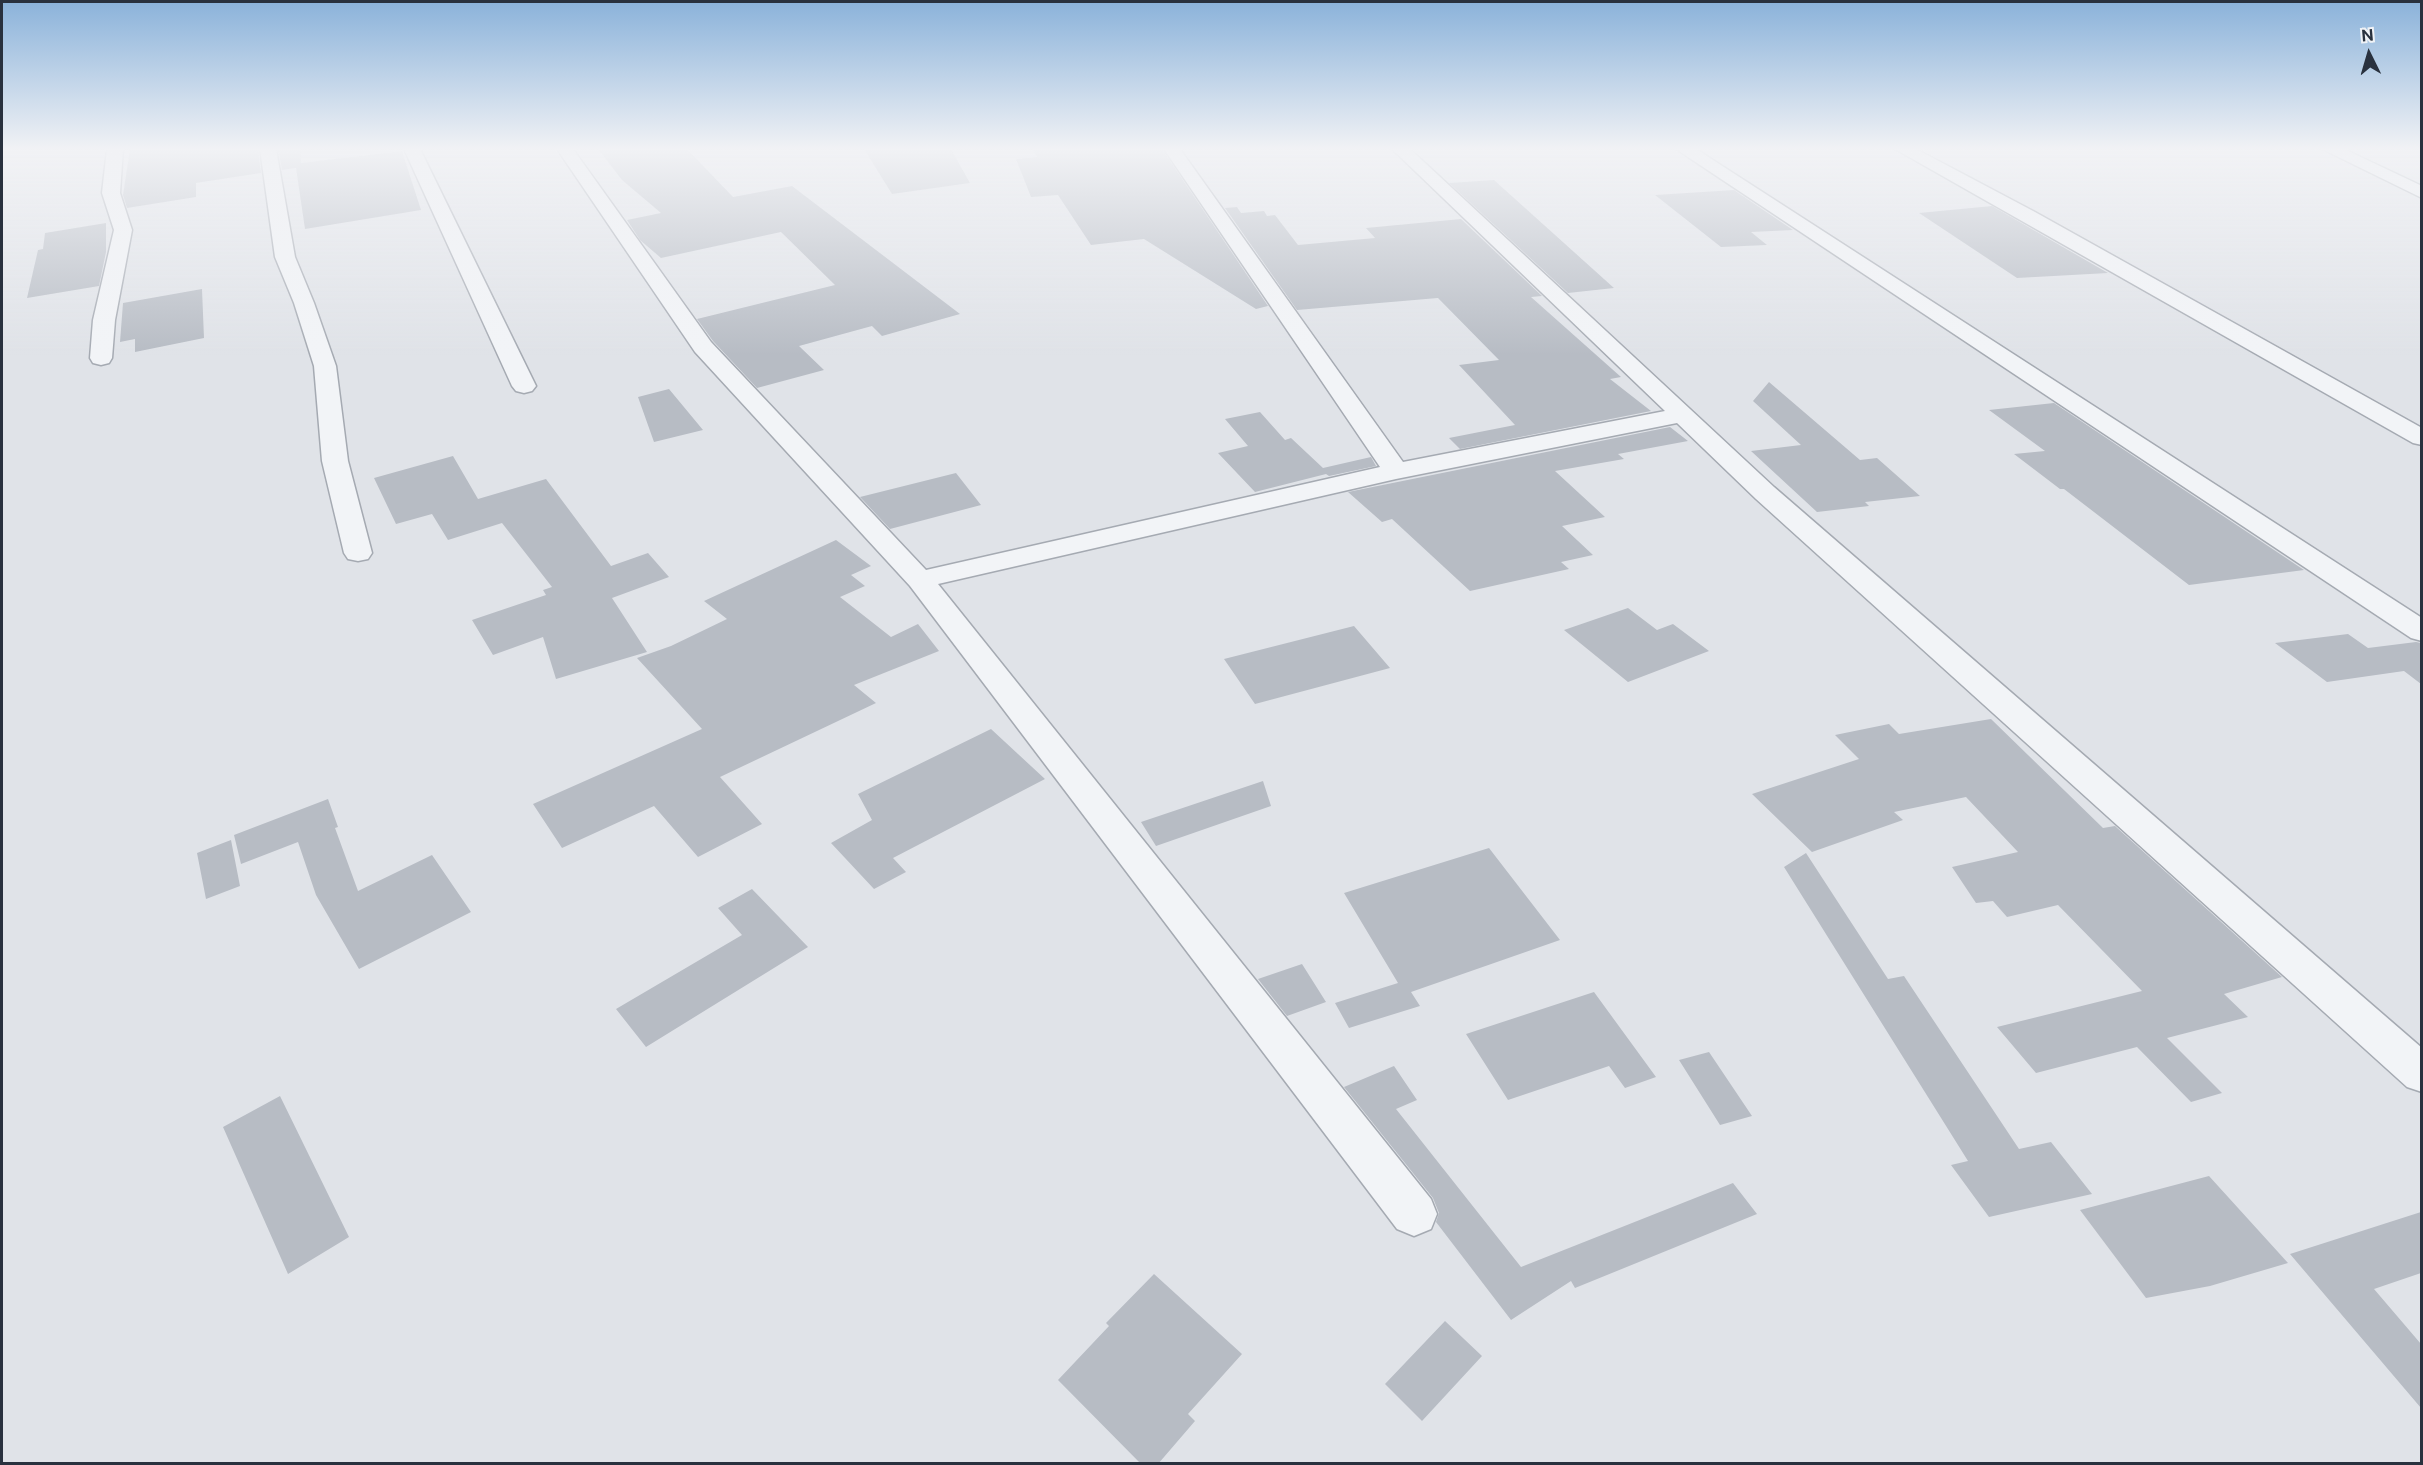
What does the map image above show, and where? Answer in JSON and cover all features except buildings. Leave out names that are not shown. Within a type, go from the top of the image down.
[{"type":"street","points":[[101,358],[104,320],[123,230],[119,217]]},
{"type":"street","points":[[277,217],[285,257],[304,303],[325,366],[335,460],[358,553]]},
{"type":"street","points":[[444,217],[524,386]]},
{"type":"street","points":[[613,217],[703,346],[920,580],[1414,1214]]},
{"type":"street","points":[[1220,217],[1396,471]]},
{"type":"street","points":[[1472,217],[1765,493],[2421,1074]]},
{"type":"street","points":[[1788,217],[2421,632]]},
{"type":"street","points":[[2031,217],[2421,438]]},
{"type":"street","points":[[920,580],[1396,471],[1682,415]]}]
